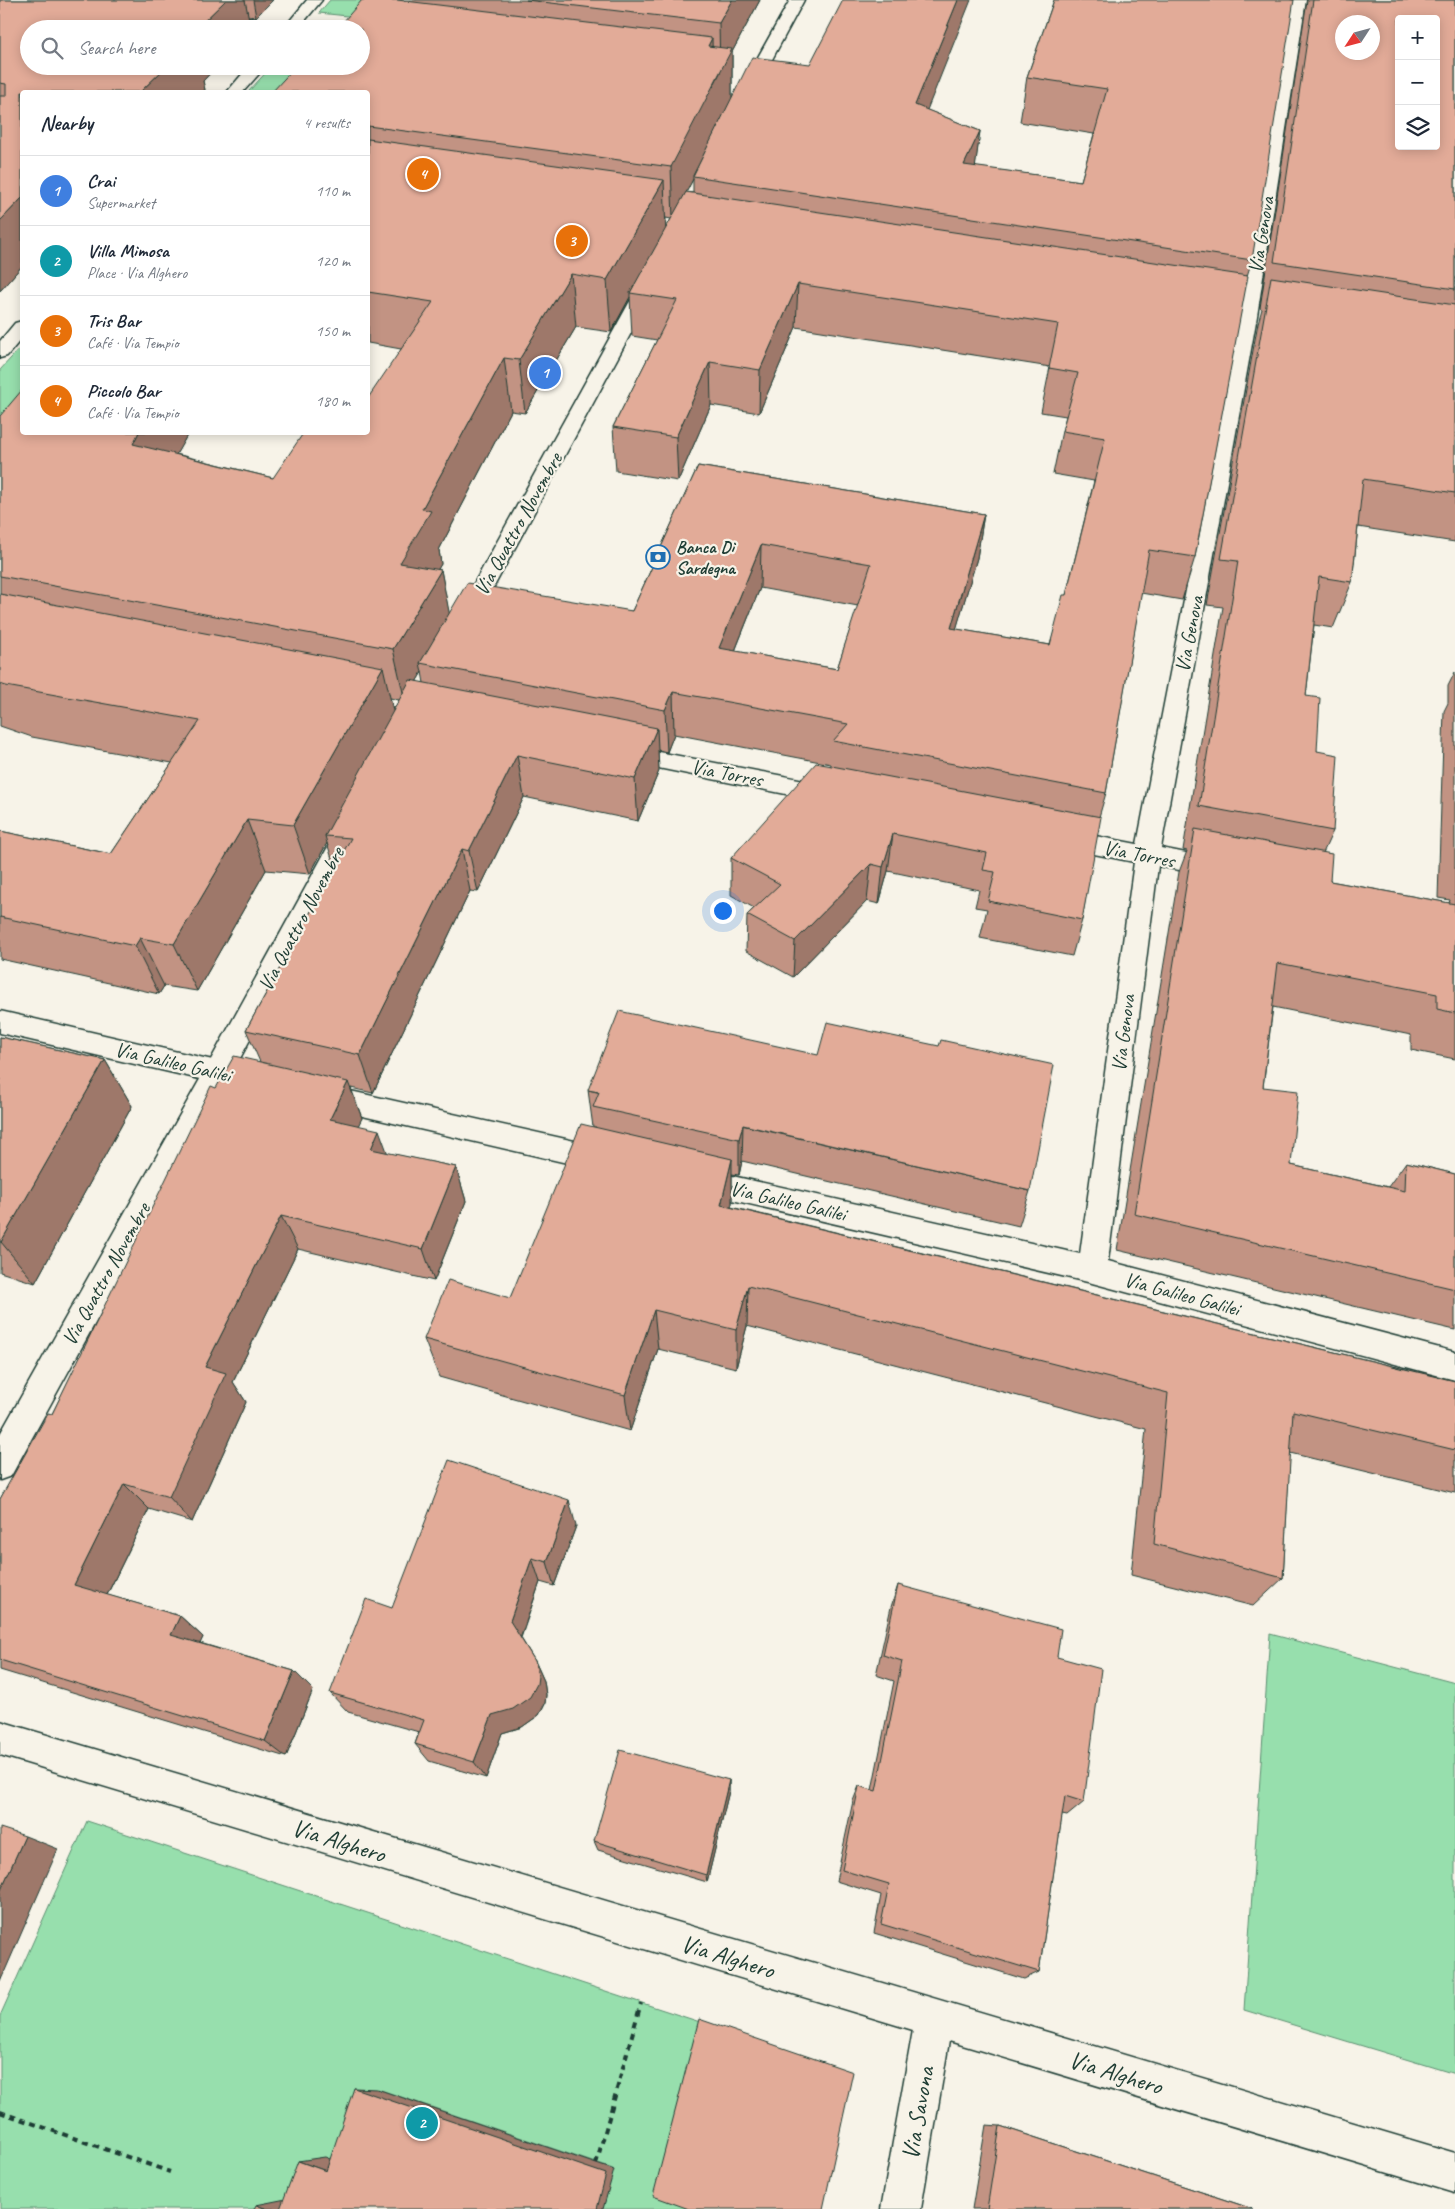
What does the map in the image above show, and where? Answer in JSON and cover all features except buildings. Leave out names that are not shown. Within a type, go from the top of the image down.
[{"type":"street","points":[[298,20],[315,0]]},
{"type":"street","points":[[737,111],[739,85],[796,0]]},
{"type":"street","name":"Via Genova","points":[[1092,1270],[1147,855],[1249,316],[1298,0]]},
{"type":"street","points":[[203,16],[230,20]]},
{"type":"street","points":[[237,90],[250,75]]},
{"type":"street","name":"Via Quattro Novembre","points":[[456,636],[658,268]]},
{"type":"street","points":[[0,352],[20,329]]},
{"type":"street","name":"Via Torres","points":[[601,749],[853,798]]},
{"type":"street","name":"Via Quattro Novembre","points":[[0,1465],[218,1072],[358,814]]},
{"type":"street","name":"Via Torres","points":[[1037,834],[1246,874]]},
{"type":"street","name":"Via Galileo Galilei","points":[[0,1022],[264,1082]]},
{"type":"street","points":[[293,1089],[634,1166]]},
{"type":"street","name":"Via Galileo Galilei","points":[[673,1175],[1092,1270],[1455,1366]]},
{"type":"street","name":"Via Alghero","points":[[0,1738],[1455,2173]]},
{"type":"street","name":"Via Savona","points":[[901,2209],[934,2017]]},
{"type":"path","points":[[596,2164],[641,2003]]},
{"type":"path","points":[[0,2112],[170,2172]]},
{"type":"green space","points":[[330,0],[371,0],[357,17],[319,13]]},
{"type":"green space","points":[[264,75],[302,75],[289,90],[250,90]]},
{"type":"green space","points":[[20,348],[20,400],[0,423],[0,370]]},
{"type":"green space","points":[[1270,1634],[1455,1683],[1455,2074],[1244,2010]]},
{"type":"green space","points":[[87,1821],[700,2022],[701,2209],[603,2209],[613,2169],[378,2089],[351,2167],[283,2209],[0,2209],[0,2016]]},
{"type":"place","name":"Piccolo Bar","points":[[423,174]]},
{"type":"place","name":"Tris Bar","points":[[572,241]]},
{"type":"place","name":"Crai","points":[[545,373]]},
{"type":"place","name":"Banca Di Sardegna","points":[[658,557]]},
{"type":"place","name":"Villa Mimosa","points":[[422,2123]]}]
